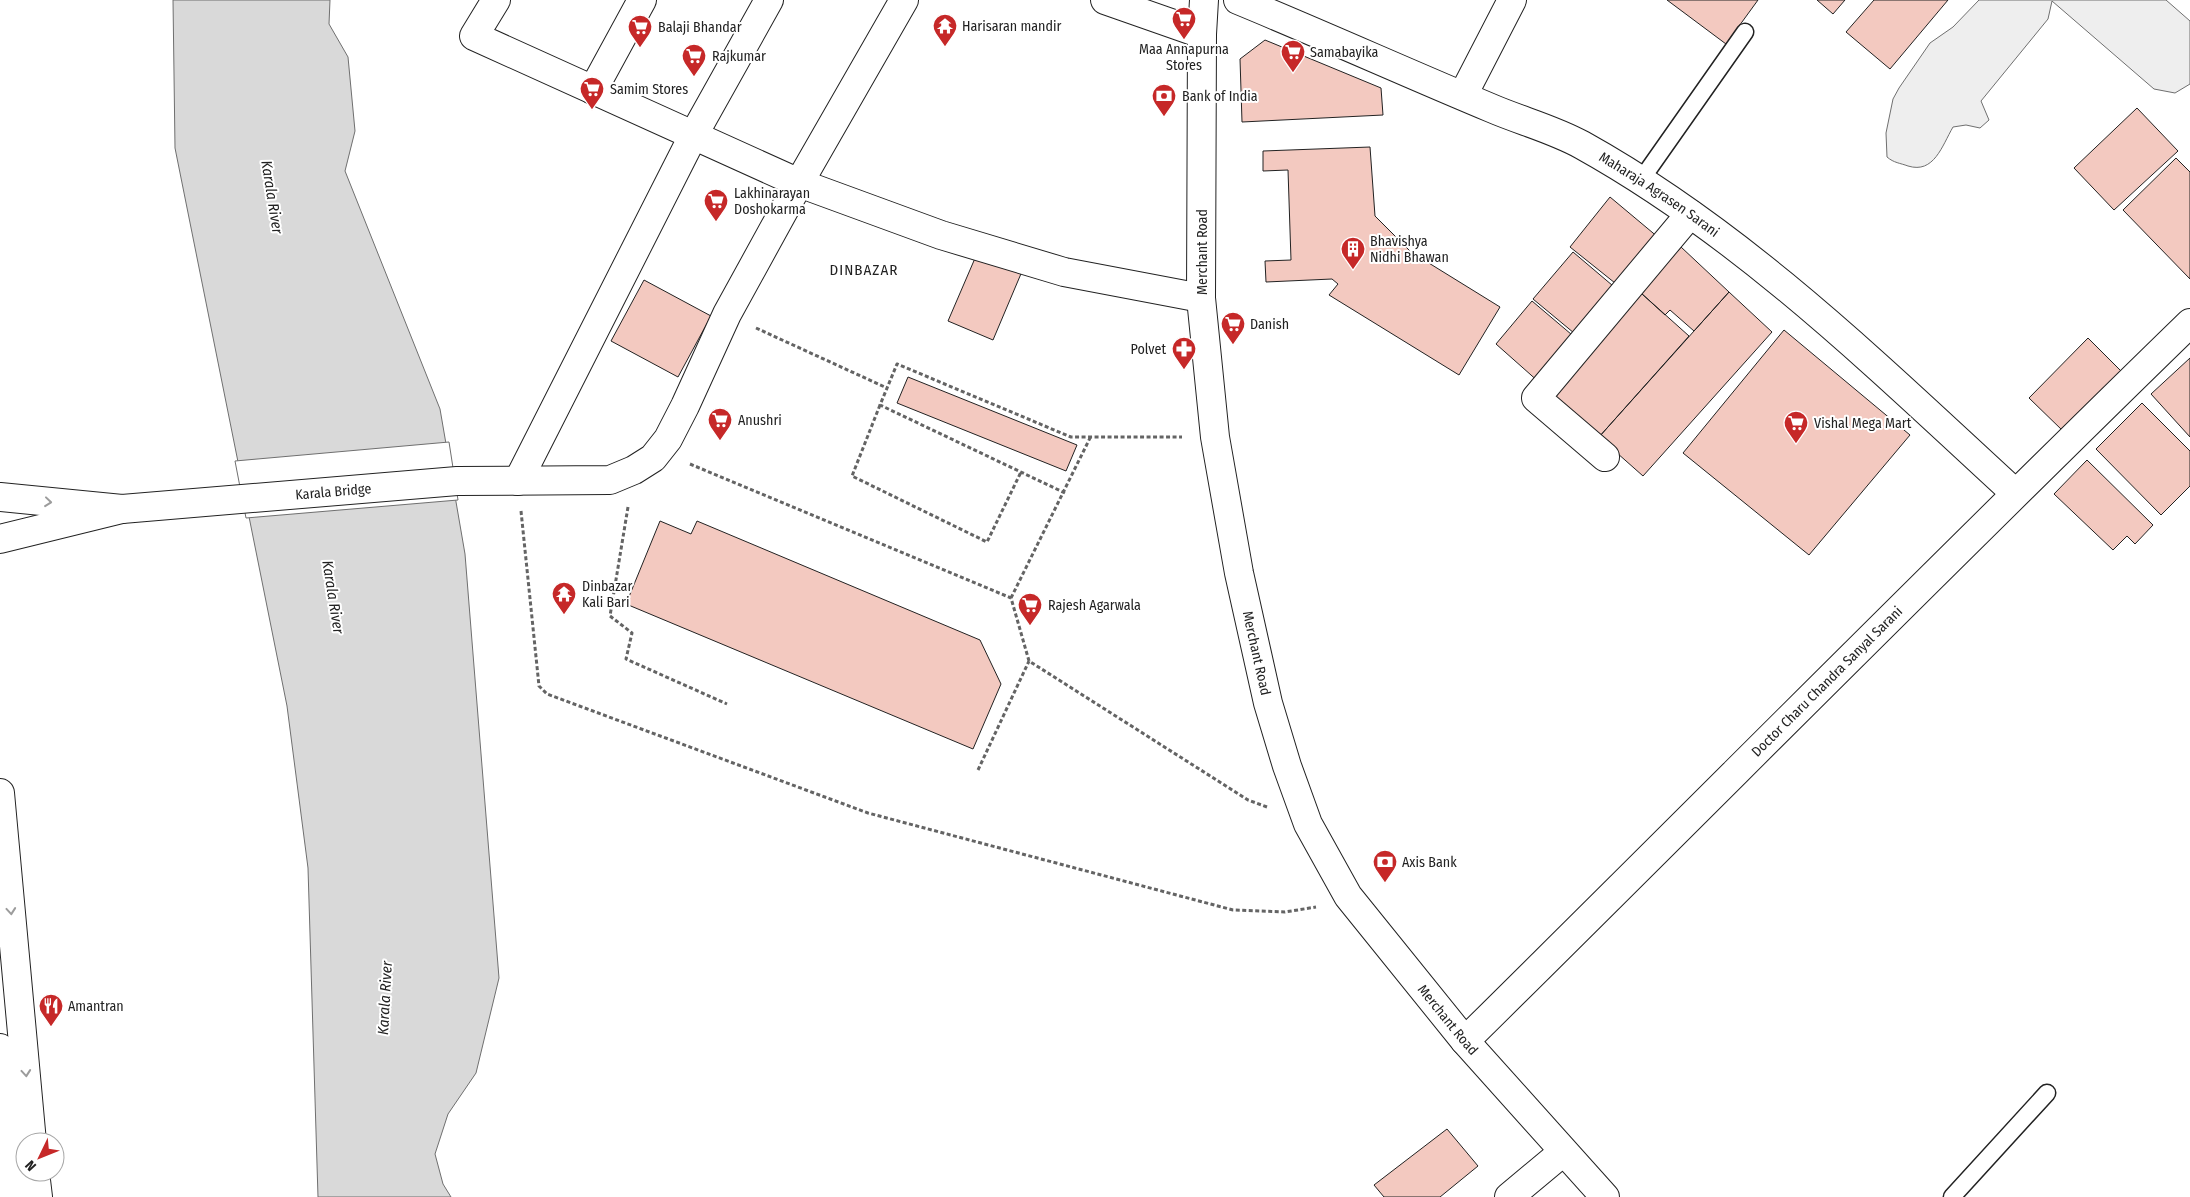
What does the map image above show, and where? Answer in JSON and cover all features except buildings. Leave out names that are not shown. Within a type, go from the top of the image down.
[{"type":"street","points":[[496,0],[474,36],[799,183],[941,235],[1064,272],[1201,298]]},
{"type":"street","points":[[593,90],[642,0]]},
{"type":"street","points":[[518,481],[694,136],[769,0]]},
{"type":"street","name":"Karala Bridge","points":[[122,509],[458,481],[610,480],[634,470],[653,458],[685,406],[728,314],[799,183],[904,0]]},
{"type":"street","points":[[1105,0],[1202,34]]},
{"type":"street","name":"Merchant Road","points":[[1204,0],[1202,34],[1201,298],[1215,437],[1239,573],[1268,703],[1308,824],[1348,896],[1465,1041],[1605,1197]]},
{"type":"street","name":"Maharaja Agrasen Sarani","points":[[1238,0],[1492,109],[1520,118],[1581,144],[1640,180],[1690,214],[1772,276],[1827,322],[2015,493]]},
{"type":"street","points":[[1463,95],[1512,0]]},
{"type":"street","points":[[1605,457],[1536,398],[1690,214]]},
{"type":"street","name":"Doctor Charu Chandra Sanyal Sarani","points":[[1465,1041],[2015,493],[2190,323]]},
{"type":"street","points":[[0,496],[122,509]]},
{"type":"street","points":[[0,539],[122,509]]},
{"type":"street","points":[[0,792],[31,1132]]},
{"type":"street","points":[[0,1048],[13,1197]]},
{"type":"street","points":[[1509,1197],[1563,1152]]},
{"type":"street","points":[[36,1182],[38,1197]]},
{"type":"lane","points":[[1640,180],[1745,32]]},
{"type":"lane","points":[[1952,1197],[2047,1093]]},
{"type":"path","points":[[728,314],[887,388]]},
{"type":"path","points":[[1021,472],[987,542],[852,476],[897,364],[1071,437],[1215,437]]},
{"type":"path","points":[[880,405],[1065,493]]},
{"type":"path","points":[[978,770],[1029,661],[1011,598],[1065,493],[1091,436]]},
{"type":"path","points":[[659,450],[1011,598]]},
{"type":"path","points":[[634,470],[610,616],[632,633],[626,659],[727,704]]},
{"type":"path","points":[[518,481],[539,686],[544,693],[868,813],[1233,910],[1302,911],[1348,896]]},
{"type":"path","points":[[1029,661],[1248,800],[1308,824]]},
{"type":"shaded area","points":[[1979,0],[2166,0],[2190,21],[2190,84],[2175,93],[2154,89],[2052,1],[2048,19],[1981,101],[1989,120],[1980,128],[1966,125],[1953,127],[1936,157],[1924,166],[1908,166],[1892,161],[1887,157],[1886,133],[1893,99],[1930,43],[1953,27]]},
{"type":"water","name":"Karala River","points":[[173,0],[330,0],[329,24],[348,57],[355,131],[345,171],[440,409],[465,554],[499,978],[476,1073],[448,1114],[435,1154],[443,1184],[451,1197],[318,1197],[308,868],[287,706],[175,148]]},
{"type":"pier","points":[[449,442],[458,500],[246,518],[235,461]]},
{"type":"place","name":"Maa Annapurna Stores","points":[[1184,40]]},
{"type":"place","name":"Harisaran mandir","points":[[945,47]]},
{"type":"place","name":"Balaji Bhandar","points":[[640,48]]},
{"type":"place","name":"Samabayika","points":[[1293,73]]},
{"type":"place","name":"Rajkumar","points":[[694,77]]},
{"type":"place","name":"Samim Stores","points":[[592,110]]},
{"type":"place","name":"Bank of India","points":[[1164,117]]},
{"type":"place","name":"Lakhinarayan Doshokarma","points":[[716,222]]},
{"type":"place","name":"Bhavishya Nidhi Bhawan","points":[[1353,270]]},
{"type":"place","name":"Danish","points":[[1233,345]]},
{"type":"place","name":"Polvet","points":[[1184,370]]},
{"type":"place","name":"Anushri","points":[[720,441]]},
{"type":"place","name":"Vishal Mega Mart","points":[[1796,444]]},
{"type":"place","name":"Dinbazar Kali Bari","points":[[564,615]]},
{"type":"place","name":"Rajesh Agarwala","points":[[1030,626]]},
{"type":"place","name":"Axis Bank","points":[[1385,883]]},
{"type":"place","name":"Amantran","points":[[51,1027]]},
{"type":"district","name":"DINBAZAR","points":[[864,270]]}]
